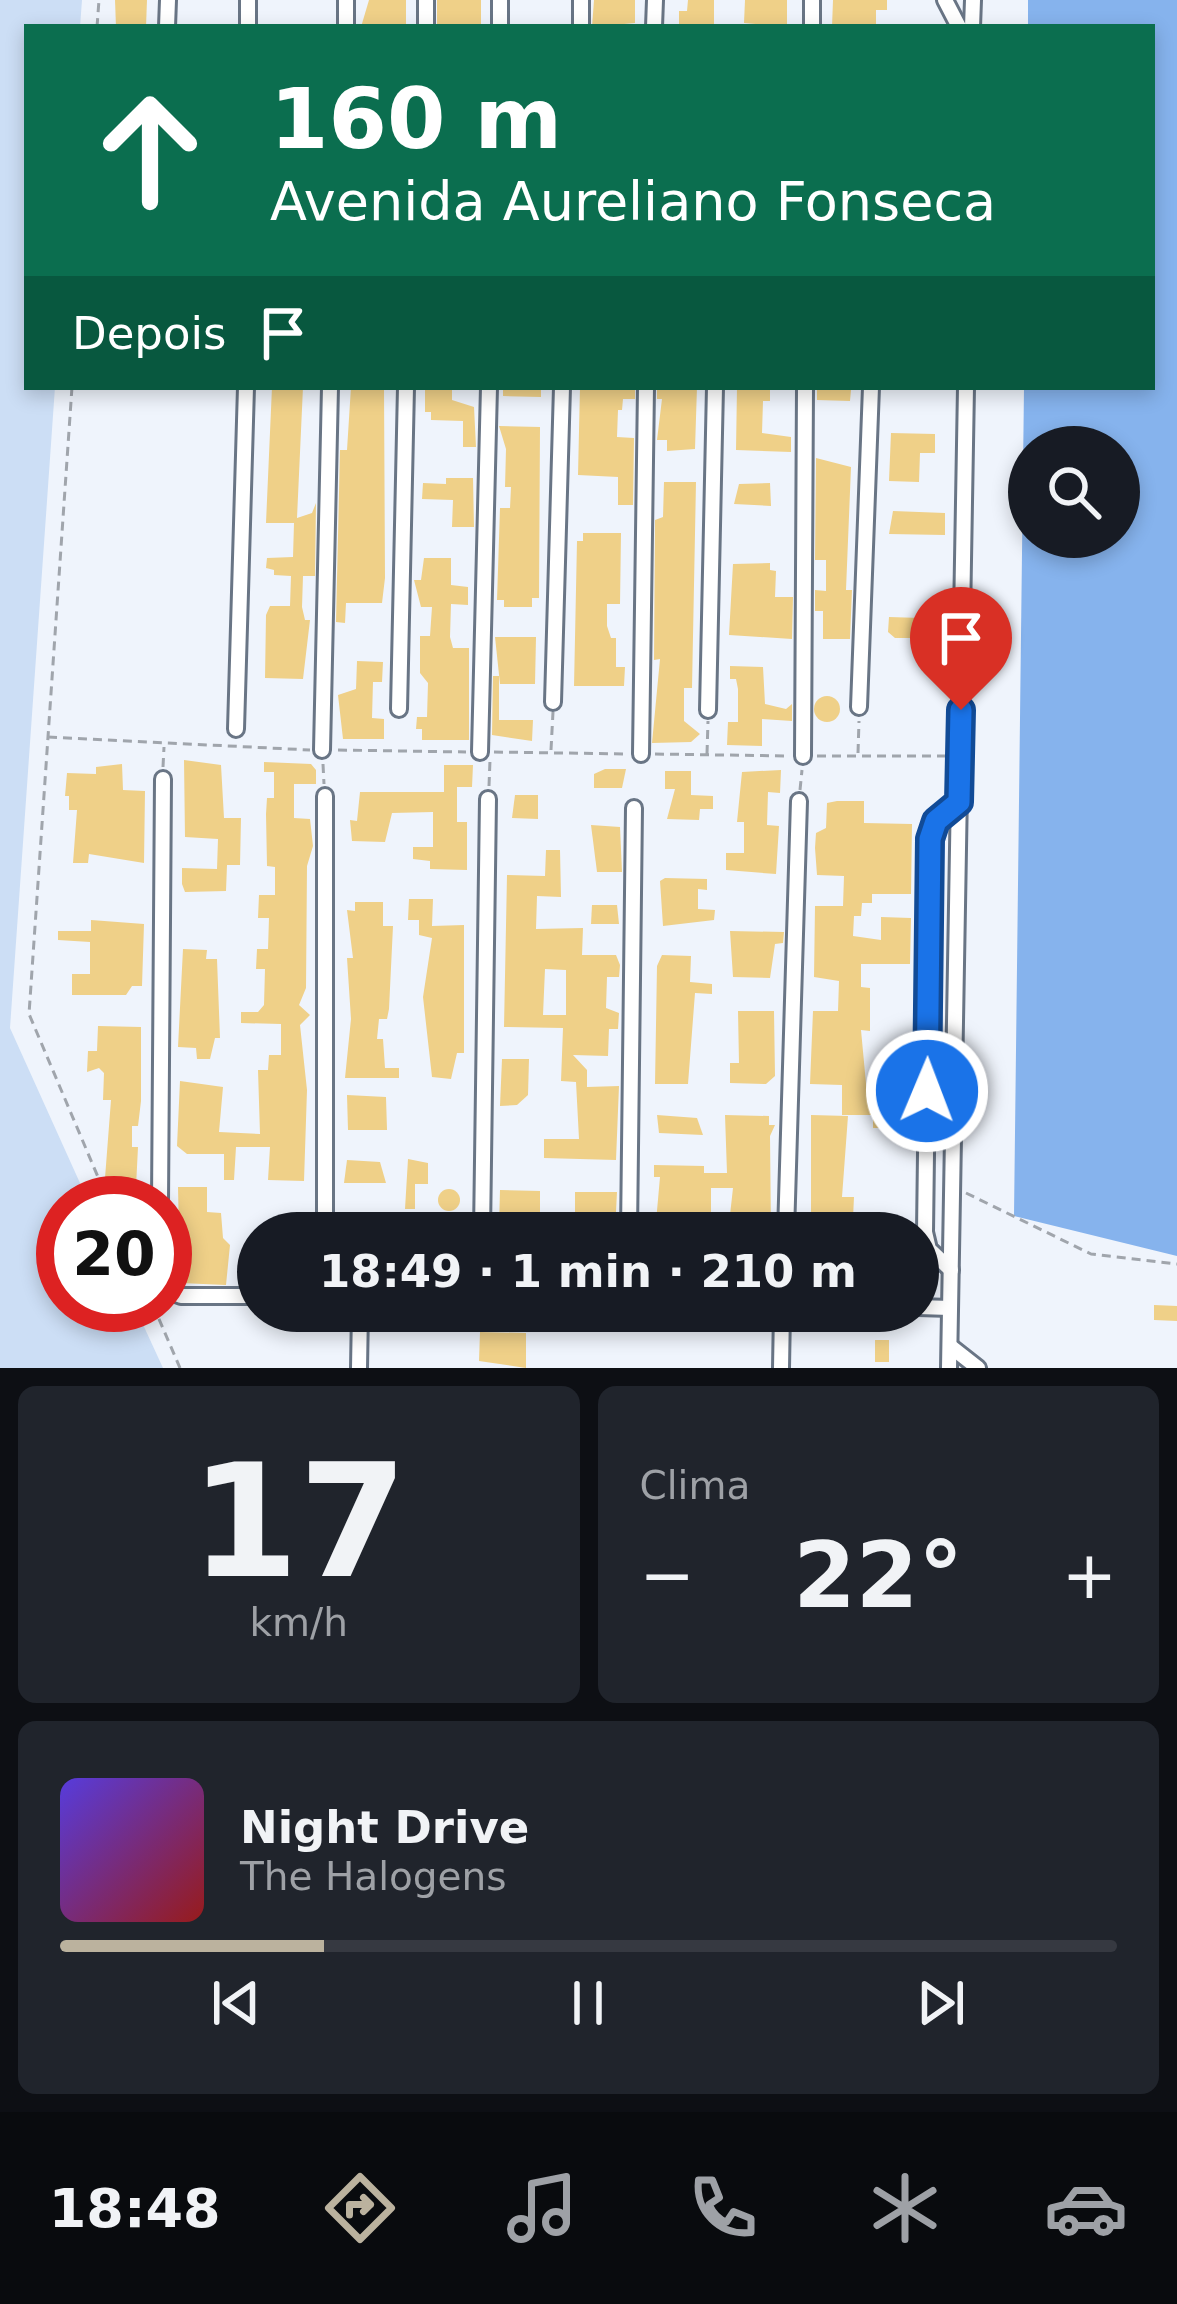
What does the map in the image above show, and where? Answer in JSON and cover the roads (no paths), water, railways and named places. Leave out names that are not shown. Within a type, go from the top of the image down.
[{"type":"street","points":[[236,729],[246,390]]},
{"type":"street","points":[[322,750],[331,390]]},
{"type":"street","points":[[399,709],[406,390]]},
{"type":"street","points":[[485,752],[490,390]]},
{"type":"street","points":[[554,702],[562,390]]},
{"type":"street","points":[[641,754],[646,390]]},
{"type":"street","points":[[708,710],[716,390]]},
{"type":"street","points":[[803,756],[806,390]]},
{"type":"street","points":[[859,707],[871,390]]},
{"type":"street","points":[[949,1368],[966,390]]},
{"type":"street","points":[[160,1176],[163,778]]},
{"type":"street","points":[[325,796],[326,1212]]},
{"type":"street","points":[[482,1212],[488,799]]},
{"type":"street","points":[[787,1212],[799,802]]},
{"type":"street","points":[[951,1270],[929,1249],[925,1232],[930,839],[936,821],[959,802]]},
{"type":"street","points":[[629,1212],[634,808]]},
{"type":"street","points":[[192,1296],[237,1296]]},
{"type":"street","points":[[939,1308],[950,1308]]},
{"type":"street","points":[[359,1368],[360,1332]]},
{"type":"street","points":[[781,1368],[782,1332]]},
{"type":"street","points":[[950,1346],[978,1368]]}]
